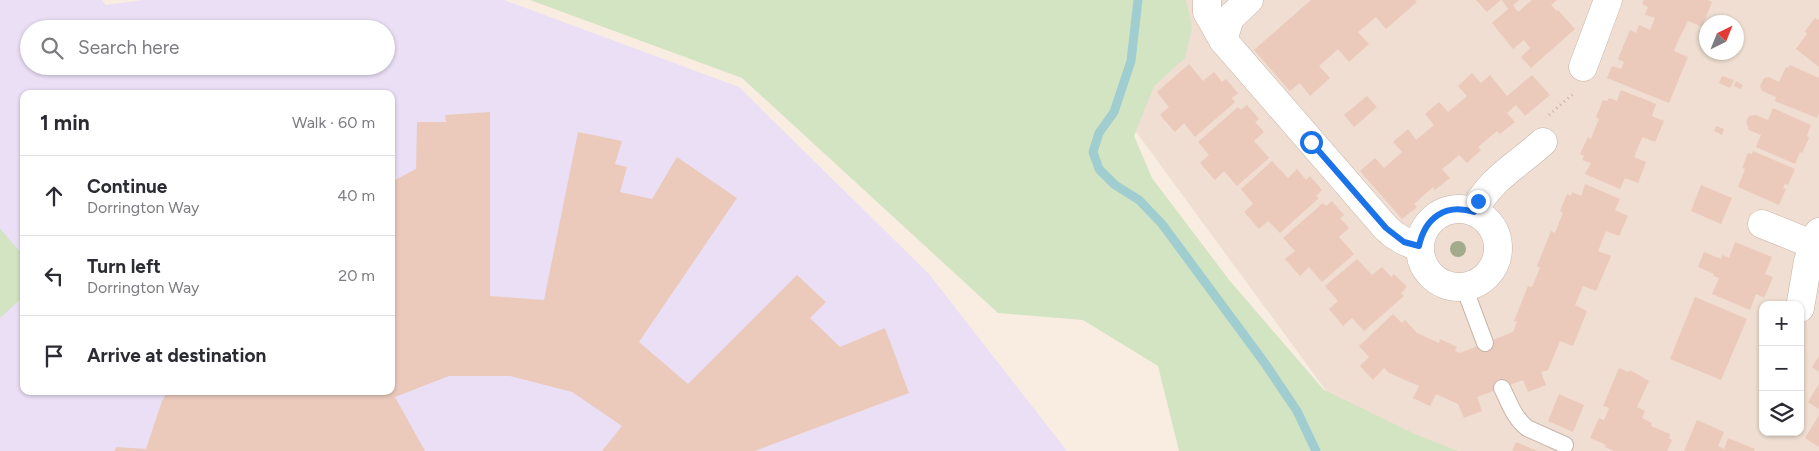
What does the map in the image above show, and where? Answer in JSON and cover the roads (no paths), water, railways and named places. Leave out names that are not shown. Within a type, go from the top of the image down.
[{"type":"street","points":[[1208,0],[1207,12],[1222,40],[1386,228],[1404,242],[1419,246]]},
{"type":"street","points":[[1222,40],[1230,18],[1249,0]]},
{"type":"street","points":[[1583,67],[1608,0]]},
{"type":"street","points":[[1474,212],[1478,201],[1490,186],[1543,142]]},
{"type":"street","points":[[1454,209],[1474,212],[1493,228],[1498,248],[1496,262],[1488,276],[1473,285],[1453,288],[1440,283],[1430,275],[1423,265],[1419,246],[1425,229],[1432,219],[1443,212],[1454,209]]},
{"type":"street","points":[[1762,224],[1816,238],[1804,278],[1801,301]]},
{"type":"lane","points":[[1464,287],[1485,343]]},
{"type":"lane","points":[[1502,388],[1516,419],[1527,428],[1565,445]]},
{"type":"waterway","points":[[1138,0],[1131,61],[1114,112],[1099,133],[1093,152],[1099,169],[1115,185],[1139,200],[1162,224],[1264,362],[1297,411],[1316,451]]}]
